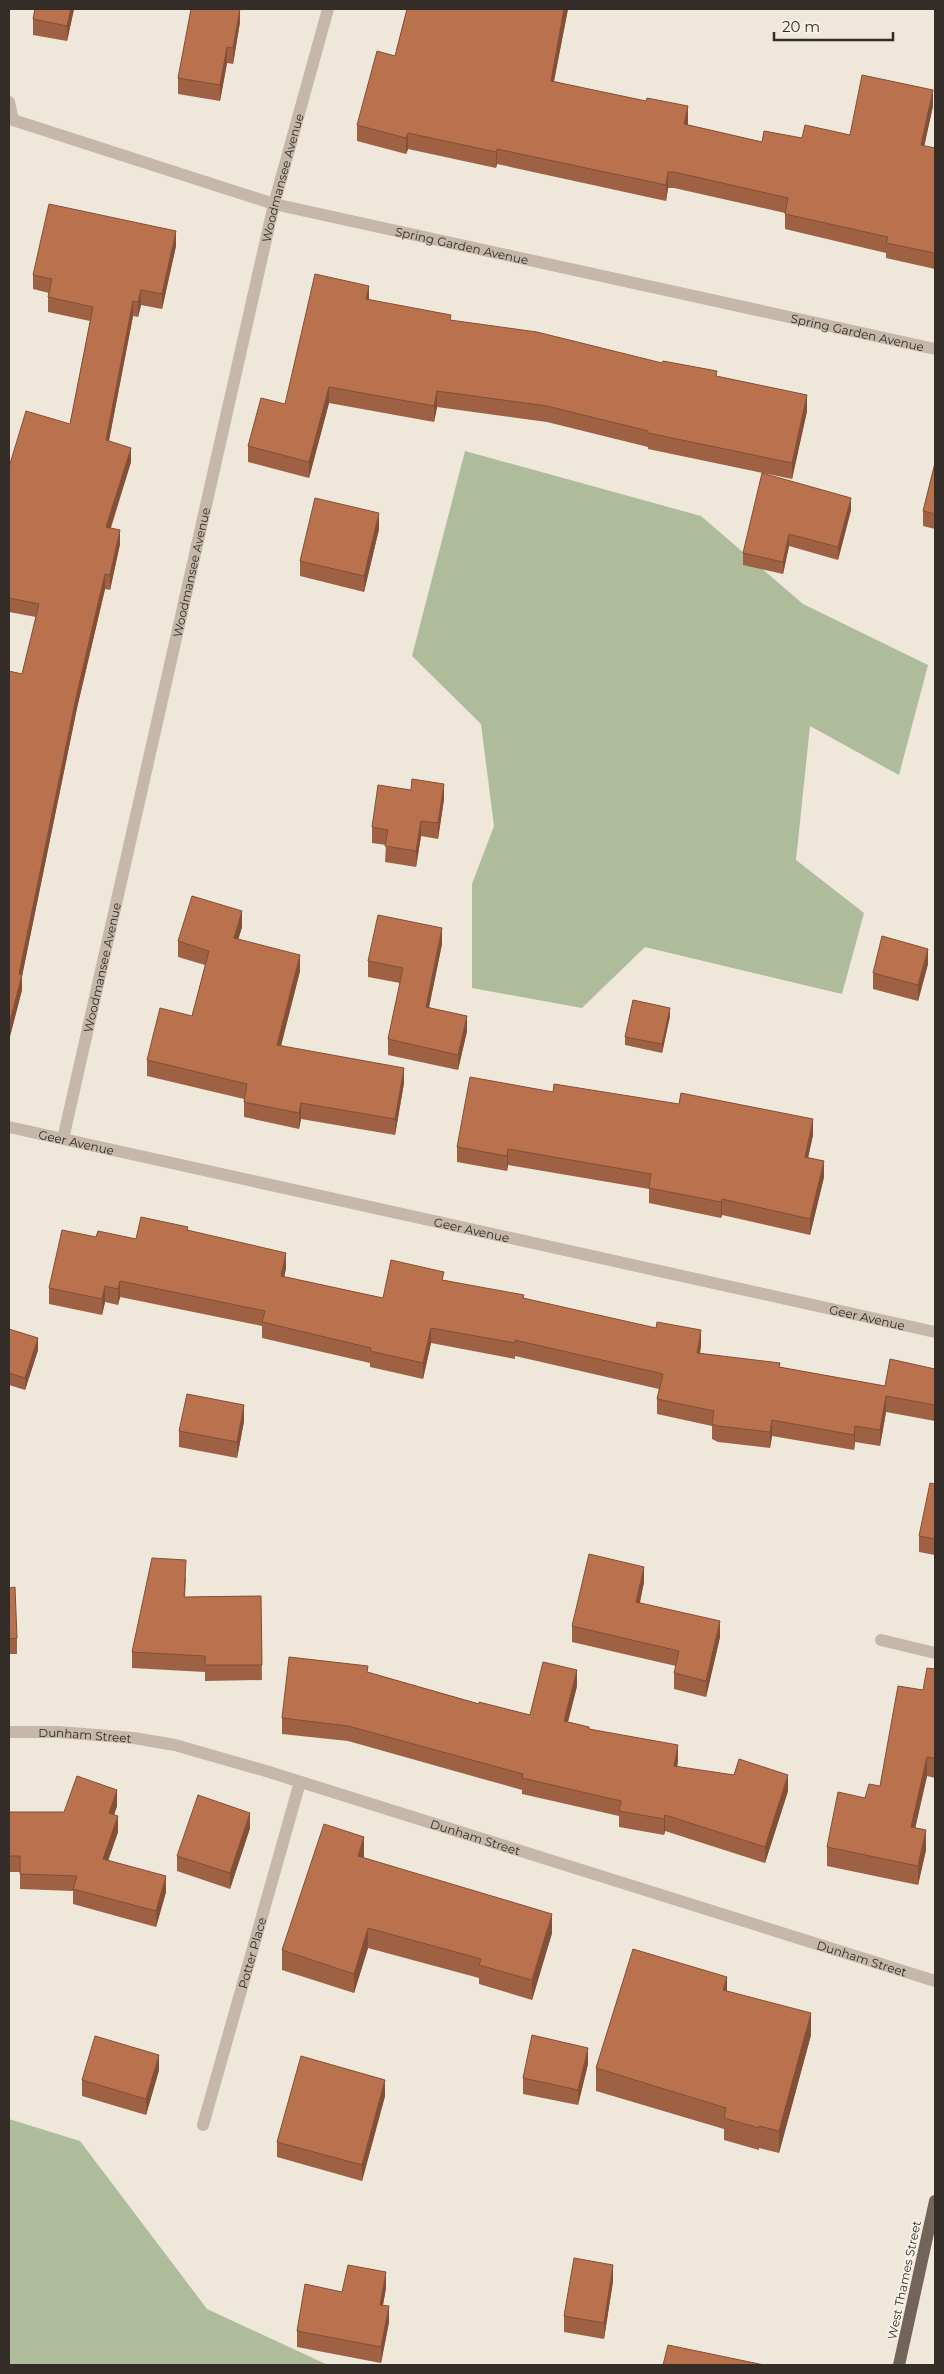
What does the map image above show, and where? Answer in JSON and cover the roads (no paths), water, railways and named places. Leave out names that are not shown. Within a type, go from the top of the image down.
[{"type":"main road","name":"West Thames Street","points":[[899,2365],[935,2201]]},
{"type":"street","name":"Woodmansee Avenue","points":[[64,1139],[274,204],[328,9]]},
{"type":"street","name":"Spring Garden Avenue","points":[[9,102],[13,120],[274,204],[935,349]]},
{"type":"street","name":"Geer Avenue","points":[[9,1126],[935,1332]]},
{"type":"street","points":[[881,1640],[935,1653]]},
{"type":"street","name":"Dunham Street","points":[[9,1732],[98,1734],[175,1745],[300,1782],[935,1981]]},
{"type":"street","name":"Potter Place","points":[[204,2125],[300,1782]]}]
